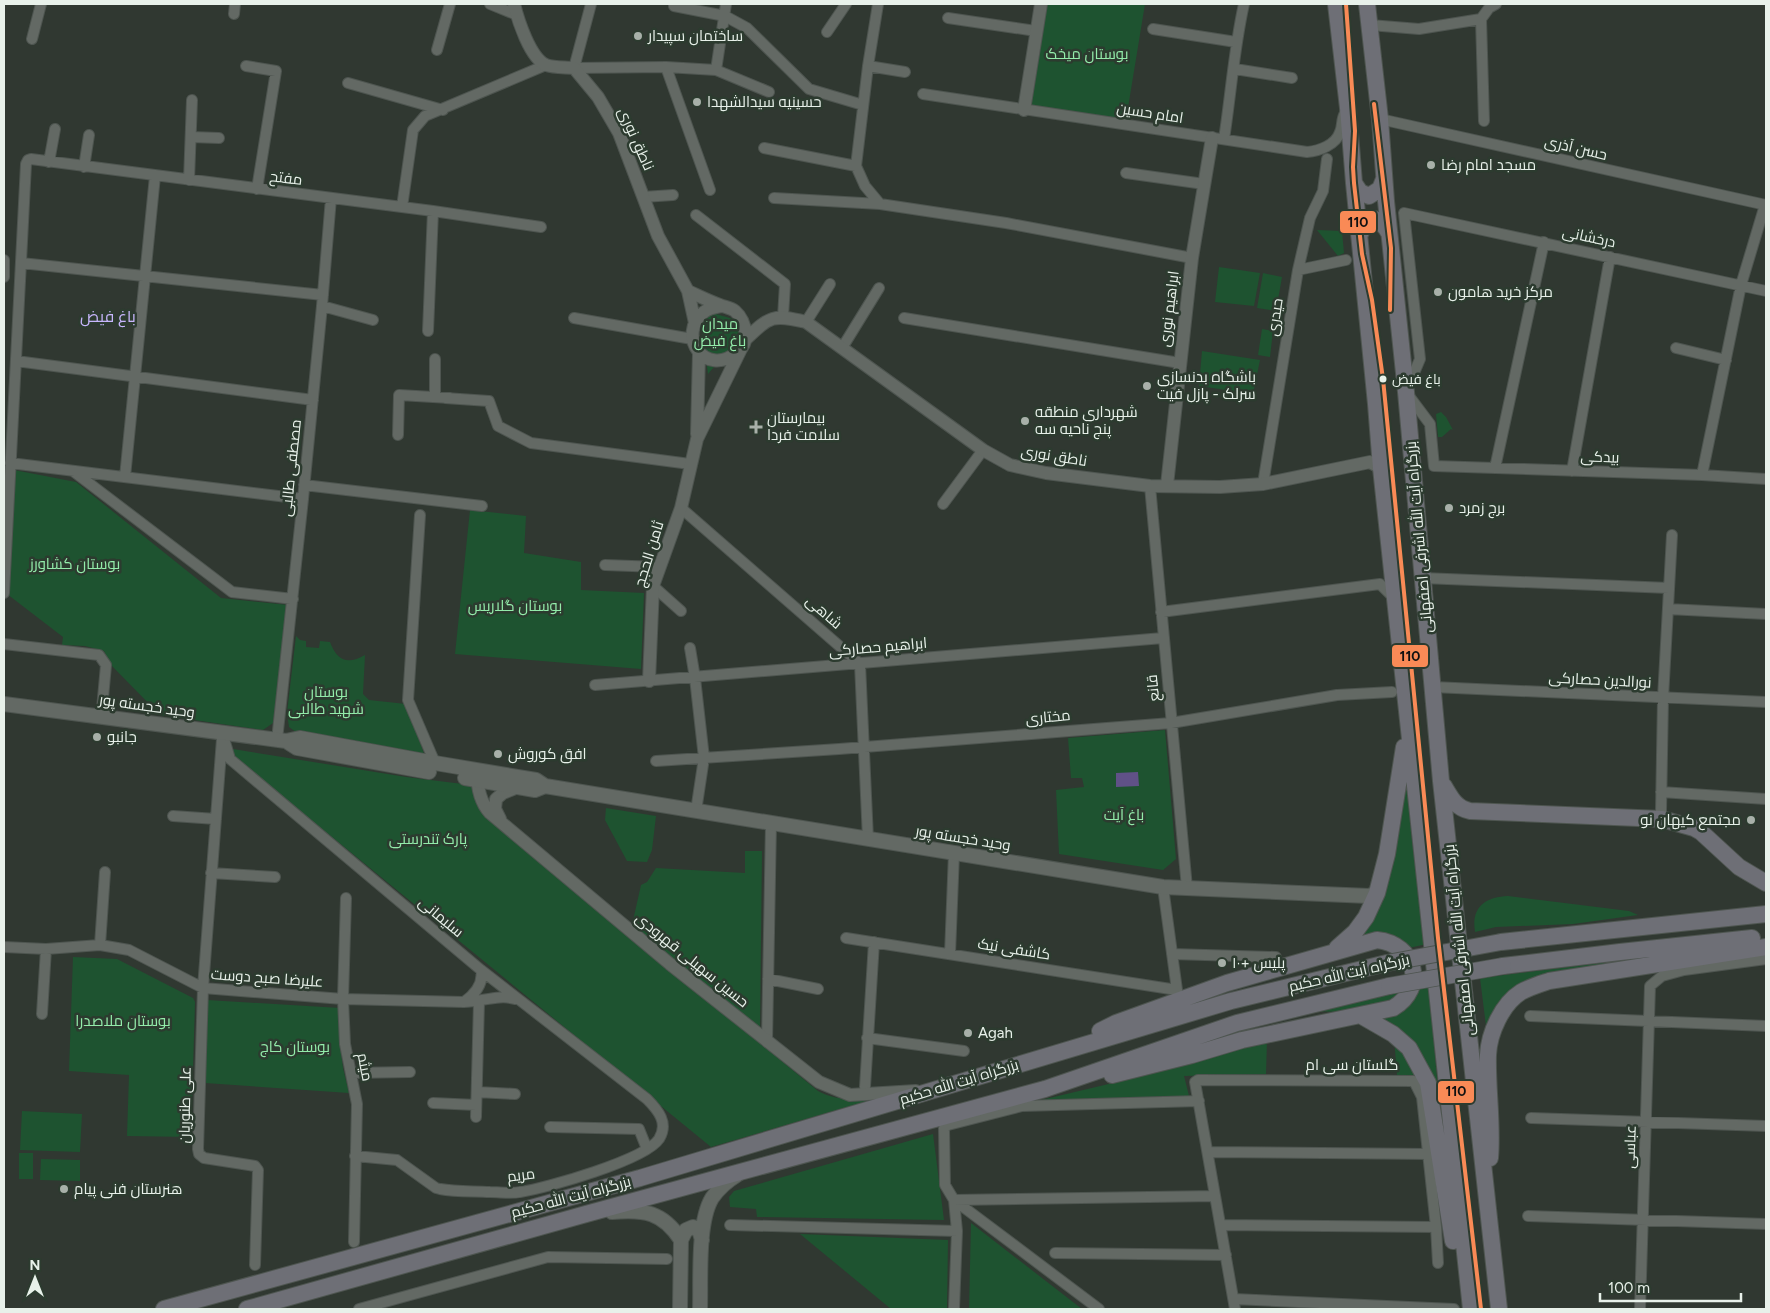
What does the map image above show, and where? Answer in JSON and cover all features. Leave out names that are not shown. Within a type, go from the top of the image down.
[{"type":"highway","name":"بزرگراه آیت الله اشرفی اصفهانی","points":[[1336,4],[1348,108],[1381,468],[1396,599],[1465,1309]]},
{"type":"highway","name":"بزرگراه آیت الله اشرفی اصفهانی","points":[[1368,4],[1406,392],[1441,781],[1499,1309]]},
{"type":"highway","points":[[1354,183],[1360,192],[1369,196],[1380,189],[1384,178]]},
{"type":"highway","points":[[1360,234],[1365,224],[1373,219],[1377,219],[1382,223],[1389,233]]},
{"type":"highway","points":[[1332,953],[1355,932],[1366,917],[1377,893],[1387,854],[1408,726]]},
{"type":"highway","points":[[1441,781],[1456,806],[1463,810],[1662,819],[1694,828],[1710,838],[1739,868],[1766,883]]},
{"type":"highway","name":"بزرگراه آیت الله حکیم","points":[[164,1309],[640,1178],[1231,1001],[1387,963],[1501,942],[1766,914]]},
{"type":"highway","name":"بزرگراه آیت الله حکیم","points":[[247,1309],[1044,1089],[1237,1023],[1390,986],[1504,966],[1766,937]]},
{"type":"highway","points":[[1044,1089],[1128,1072],[1242,1040],[1393,1008],[1402,1003],[1409,994],[1413,979],[1411,964],[1405,952],[1397,945],[1377,940],[1218,987],[1116,1024],[1046,1056]]},
{"type":"highway","points":[[1487,1198],[1492,1146],[1488,1054],[1493,1033],[1502,1012],[1520,993],[1549,980],[1766,947]]},
{"type":"highway","points":[[1360,1015],[1403,1042],[1409,1048],[1428,1083],[1465,1309]]},
{"type":"main road","name":"وحید خجسته پور","points":[[4,704],[282,740],[300,738],[435,763],[518,787],[535,790],[545,786]]},
{"type":"main road","name":"وحید خجسته پور","points":[[282,740],[297,748],[477,775],[536,780],[545,786],[1163,887],[1359,896],[1369,896],[1377,893]]},
{"type":"main road","points":[[700,1309],[702,1240],[705,1218],[712,1200],[723,1184],[740,1173]]},
{"type":"main road","points":[[586,1214],[638,1211],[658,1216],[666,1221],[681,1240]]},
{"type":"main road","points":[[680,1309],[681,1240],[686,1230],[693,1228],[699,1230],[702,1240]]},
{"type":"street","points":[[32,39],[41,4]]},
{"type":"street","points":[[437,50],[450,4]]},
{"type":"street","points":[[490,4],[515,9],[530,49],[546,64]]},
{"type":"street","points":[[574,68],[591,4]]},
{"type":"street","points":[[716,70],[726,4]]},
{"type":"street","points":[[827,32],[846,4]]},
{"type":"street","points":[[878,4],[868,66],[856,166],[865,186],[880,204]]},
{"type":"street","points":[[1024,110],[1040,4]]},
{"type":"street","points":[[1218,139],[1234,69],[1236,42],[1244,4]]},
{"type":"street","points":[[1484,121],[1481,19],[1489,8],[1496,4]]},
{"type":"street","points":[[674,6],[725,16],[747,28],[809,89],[863,105]]},
{"type":"street","points":[[948,18],[1036,31]]},
{"type":"street","points":[[1370,26],[1419,29],[1481,19]]},
{"type":"street","points":[[1153,29],[1236,42]]},
{"type":"street","points":[[402,207],[413,130],[426,116],[546,64],[574,68],[666,66],[716,70],[769,92]]},
{"type":"street","points":[[246,66],[276,71],[257,189]]},
{"type":"street","points":[[666,66],[710,190]]},
{"type":"street","points":[[868,66],[905,72]]},
{"type":"street","name":"ناطق نوری","points":[[574,68],[598,97],[618,133],[658,236],[688,292]]},
{"type":"street","points":[[1234,69],[1292,78]]},
{"type":"street","points":[[348,83],[442,110]]},
{"type":"street","name":"امام حسین","points":[[923,94],[1307,152],[1315,151],[1332,143],[1340,133],[1342,116],[1348,108]]},
{"type":"street","points":[[189,180],[192,100]]},
{"type":"street","name":"حسن آذری","points":[[1380,119],[1766,205]]},
{"type":"street","points":[[49,162],[55,129]]},
{"type":"street","points":[[84,166],[89,135]]},
{"type":"street","points":[[191,137],[219,138]]},
{"type":"street","name":"ابراهیم نوری","points":[[1167,485],[1192,258],[1204,184],[1218,139]]},
{"type":"street","points":[[764,148],[856,166]]},
{"type":"street","name":"مفتح","points":[[22,264],[26,164],[31,159],[433,211],[541,227]]},
{"type":"street","name":"حیدری","points":[[1263,484],[1298,270],[1310,218],[1322,191],[1327,159]]},
{"type":"street","points":[[1126,173],[1204,184]]},
{"type":"street","points":[[125,477],[155,176]]},
{"type":"street","points":[[643,197],[673,195]]},
{"type":"street","name":"مصطفی طالبی","points":[[282,740],[293,600],[331,198]]},
{"type":"street","points":[[774,198],[880,204],[1006,223],[1192,258]]},
{"type":"street","points":[[1702,475],[1741,285],[1766,205]]},
{"type":"street","points":[[428,331],[433,211]]},
{"type":"street","name":"درخشانی","points":[[1406,392],[1420,359],[1404,213],[1766,291]]},
{"type":"street","points":[[696,215],[785,284],[783,317]]},
{"type":"street","points":[[1495,468],[1544,242]]},
{"type":"street","points":[[1572,471],[1610,257]]},
{"type":"street","points":[[4,260],[4,277]]},
{"type":"street","points":[[1298,270],[1346,260]]},
{"type":"street","points":[[4,593],[10,463],[8,427],[16,361],[22,264],[145,275],[323,295]]},
{"type":"street","points":[[806,322],[830,284]]},
{"type":"street","points":[[842,348],[879,288]]},
{"type":"street","points":[[688,292],[728,308],[764,322],[730,358],[719,362],[709,359],[700,353],[692,339],[695,323],[688,292]]},
{"type":"street","points":[[322,306],[372,320]]},
{"type":"street","points":[[695,323],[703,313],[710,309],[728,308],[742,319],[746,329],[743,344],[697,439]]},
{"type":"street","name":"ناطق نوری","points":[[764,322],[783,317],[806,322],[983,450],[1010,465],[1046,473],[1150,486],[1220,487],[1263,484],[1370,462],[1381,468]]},
{"type":"street","points":[[574,318],[692,339]]},
{"type":"street","points":[[904,318],[1180,362]]},
{"type":"street","points":[[1676,348],[1726,360]]},
{"type":"street","points":[[697,439],[700,353]]},
{"type":"street","points":[[435,359],[443,398]]},
{"type":"street","points":[[16,361],[313,400]]},
{"type":"street","name":"بیدکی","points":[[1406,392],[1430,424],[1434,466],[1766,479]]},
{"type":"street","points":[[398,435],[399,395],[489,401],[498,426],[531,443],[690,464]]},
{"type":"street","name":"ثامن الحجج","points":[[649,681],[652,586],[681,508],[697,439]]},
{"type":"street","points":[[943,504],[983,450]]},
{"type":"street","points":[[10,463],[303,499]]},
{"type":"street","points":[[72,470],[232,592],[293,600]]},
{"type":"street","points":[[304,485],[482,506]]},
{"type":"street","name":"قانع","points":[[1150,486],[1187,888]]},
{"type":"street","name":"شاهی","points":[[681,508],[860,664]]},
{"type":"street","points":[[420,515],[408,700],[435,763]]},
{"type":"street","points":[[1661,812],[1663,698],[1672,535]]},
{"type":"street","points":[[605,565],[659,567]]},
{"type":"street","points":[[1423,578],[1669,588]]},
{"type":"street","points":[[1161,612],[1380,584],[1396,599]]},
{"type":"street","points":[[652,586],[681,611]]},
{"type":"street","points":[[1668,609],[1766,614]]},
{"type":"street","name":"ابراهیم حصارکی","points":[[595,685],[1163,638]]},
{"type":"street","points":[[4,644],[99,655],[106,665],[102,709]]},
{"type":"street","points":[[690,648],[704,758],[696,811]]},
{"type":"street","points":[[860,664],[868,839]]},
{"type":"street","name":"نورالدین حصارکی","points":[[1433,687],[1766,702]]},
{"type":"street","name":"مختاری","points":[[656,761],[1171,723],[1337,695],[1392,692]]},
{"type":"street","points":[[203,988],[222,732]]},
{"type":"street","name":"سلیمانی","points":[[222,732],[230,759],[481,970],[658,1110]]},
{"type":"street","name":"حسین سهیلی قهرودی","points":[[477,775],[482,802],[503,824],[767,1042],[819,1082],[850,1095],[936,1089]]},
{"type":"street","points":[[503,824],[495,809],[496,799],[503,793],[518,787]]},
{"type":"street","points":[[1662,792],[1766,799]]},
{"type":"street","points":[[173,816],[216,819]]},
{"type":"street","points":[[767,1042],[771,823]]},
{"type":"street","points":[[950,954],[954,853]]},
{"type":"street","points":[[100,945],[105,872]]},
{"type":"street","points":[[212,873],[275,876]]},
{"type":"street","points":[[1163,887],[1172,954],[1276,957]]},
{"type":"street","name":"میثم","points":[[346,898],[343,999],[345,1044],[357,1104],[354,1242]]},
{"type":"street","name":"کاشفی نیک","points":[[846,938],[1177,990],[1172,954]]},
{"type":"street","points":[[865,1087],[874,942]]},
{"type":"street","name":"علیرضا صبح دوست","points":[[4,947],[46,948],[100,945],[128,950],[203,988],[343,999],[479,1002],[498,997],[510,997],[518,1000]]},
{"type":"street","points":[[42,1014],[46,948]]},
{"type":"street","name":"عباسی","points":[[1640,1309],[1650,986],[1662,976],[1684,970],[1766,959]]},
{"type":"street","points":[[464,1002],[476,991],[482,980],[481,970]]},
{"type":"street","points":[[768,979],[818,989]]},
{"type":"street","name":"علی طنوریان","points":[[203,988],[198,1149],[199,1154],[204,1158],[255,1166],[258,1170],[255,1265]]},
{"type":"street","points":[[476,1117],[479,1002]]},
{"type":"street","points":[[1530,1016],[1766,1026]]},
{"type":"street","points":[[867,1038],[964,1051]]},
{"type":"street","points":[[351,1074],[410,1072]]},
{"type":"street","name":"گلستان سی ام","points":[[1199,1101],[1195,1082],[1198,1080],[1414,1081],[1422,1097],[1438,1263]]},
{"type":"street","points":[[477,1092],[515,1094]]},
{"type":"street","points":[[1098,1309],[954,1200],[945,1185],[944,1128],[948,1124],[1022,1106],[1199,1101],[1234,1304],[1465,1309]]},
{"type":"street","points":[[433,1103],[476,1105]]},
{"type":"street","name":"مریم","points":[[355,1156],[398,1160],[440,1189],[518,1193],[541,1188],[618,1164],[647,1149],[654,1144],[662,1133],[662,1117],[658,1110]]},
{"type":"street","points":[[1532,1118],[1766,1126]]},
{"type":"street","points":[[550,1127],[639,1129],[647,1149]]},
{"type":"street","points":[[1208,1152],[1428,1154]]},
{"type":"street","points":[[954,1200],[1215,1196]]},
{"type":"street","points":[[954,1200],[957,1231],[954,1309]]},
{"type":"street","points":[[1528,1216],[1766,1224]]},
{"type":"street","points":[[730,1225],[957,1231]]},
{"type":"street","points":[[1220,1225],[1436,1227]]},
{"type":"street","points":[[1055,1253],[1226,1255]]},
{"type":"street","points":[[359,1309],[548,1257],[667,1260]]},
{"type":"green space","name":"بوستان میخک","points":[[1045,4],[1145,4],[1126,120],[1030,105]]},
{"type":"green space","points":[[1317,230],[1342,231],[1344,253],[1338,256]]},
{"type":"green space","points":[[1219,267],[1260,273],[1254,306],[1215,302]]},
{"type":"green space","points":[[1263,273],[1282,277],[1276,311],[1257,308]]},
{"type":"green space","name":"میدان باغ فیض","points":[[699,309],[750,324],[708,374]]},
{"type":"green space","points":[[1262,329],[1273,331],[1270,357],[1258,355]]},
{"type":"green space","points":[[1202,351],[1260,360],[1253,394],[1199,386]]},
{"type":"green space","points":[[1441,412],[1453,430],[1451,429],[1442,437],[1438,437],[1436,414]]},
{"type":"green space","name":"بوستان کشاورز","points":[[14,470],[76,482],[221,598],[288,605],[273,723],[263,730],[160,715],[111,665],[104,651],[85,646],[62,645],[63,637],[7,594]]},
{"type":"green space","name":"بوستان گلاریس","points":[[470,510],[526,516],[524,553],[581,562],[581,590],[644,593],[641,669],[455,654]]},
{"type":"green space","name":"بوستان شهید طالبی","points":[[296,636],[300,640],[306,641],[306,647],[319,648],[320,641],[330,642],[336,653],[344,659],[353,660],[365,655],[363,694],[369,700],[406,704],[425,756],[300,735],[289,727],[287,713]]},
{"type":"green space","name":"باغ آیت","points":[[1165,730],[1176,859],[1163,870],[1059,854],[1056,790],[1084,787],[1082,778],[1071,778],[1068,738]]},
{"type":"green space","name":"پارک تندرستی","points":[[233,749],[406,777],[471,785],[477,804],[678,976],[818,1091],[826,1095],[843,1098],[887,1096],[711,1147],[239,761],[233,754]]},
{"type":"green space","points":[[1405,763],[1412,841],[1427,944],[1409,948],[1398,939],[1387,934],[1375,933],[1362,936]]},
{"type":"green space","points":[[606,808],[656,816],[652,850],[647,862],[627,861],[605,820]]},
{"type":"green space","points":[[745,851],[762,851],[760,1030],[632,925],[641,885],[647,882],[656,868],[745,873]]},
{"type":"green space","points":[[1508,896],[1629,911],[1638,915],[1573,924],[1496,927],[1475,932],[1475,916],[1481,905],[1486,901]]},
{"type":"green space","points":[[1755,944],[1541,979],[1487,1034],[1480,978]]},
{"type":"green space","name":"بوستان ملاصدرا","points":[[73,957],[117,959],[193,998],[195,1002],[191,1137],[127,1136],[129,1075],[69,1071]]},
{"type":"green space","points":[[1417,988],[1429,988],[1438,1089],[1431,1078],[1372,1017]]},
{"type":"green space","points":[[1406,990],[1394,1003],[1341,1012],[1310,1011]]},
{"type":"green space","name":"بوستان کاج","points":[[207,1000],[340,1008],[340,1044],[349,1093],[205,1083]]},
{"type":"green space","points":[[1394,1038],[1422,1075],[1397,1075]]},
{"type":"green space","points":[[1267,1040],[1266,1074],[1184,1076],[1189,1096],[1041,1100],[1134,1078]]},
{"type":"green space","points":[[22,1111],[82,1114],[80,1152],[20,1150]]},
{"type":"green space","points":[[933,1134],[944,1220],[757,1217],[756,1209],[730,1207],[729,1197],[734,1191]]},
{"type":"green space","points":[[19,1153],[33,1153],[33,1179],[19,1179]]},
{"type":"green space","points":[[41,1159],[80,1160],[80,1181],[40,1180]]},
{"type":"green space","points":[[971,1223],[1082,1309],[969,1309]]},
{"type":"green space","points":[[800,1234],[948,1240],[947,1309],[891,1309]]},
{"type":"shaded area","points":[[1138,772],[1139,786],[1116,787],[1116,773]]},
{"type":"transit line","name":"110","points":[[1346,4],[1355,131],[1354,183],[1362,254],[1372,300],[1383,379],[1438,938],[1481,1309]]},
{"type":"transit line","name":"110","points":[[1374,104],[1391,248],[1390,310]]},
{"type":"place","name":"ساختمان سپیدار","points":[[638,36]]},
{"type":"place","name":"حسینیه سیدالشهدا","points":[[697,102]]},
{"type":"place","name":"مسجد امام رضا","points":[[1431,165]]},
{"type":"place","name":"مرکز خرید هامون","points":[[1438,292]]},
{"type":"place","name":"باغ فیض","points":[[1383,379]]},
{"type":"place","name":"باشگاه بدنسازی سرلک - پازل فیت","points":[[1147,386]]},
{"type":"place","name":"شهرداری منطقه پنج ناحیه سه","points":[[1025,421]]},
{"type":"place","name":"بیمارستان سلامت فردا","points":[[756,427]]},
{"type":"place","name":"برج زمرد","points":[[1449,508]]},
{"type":"place","name":"جانبو","points":[[97,737]]},
{"type":"place","name":"افق کوروش","points":[[498,754]]},
{"type":"place","name":"مجتمع کیهان نو","points":[[1751,820]]},
{"type":"place","name":"پلیس +۱۰","points":[[1222,963]]},
{"type":"place","name":"Agah","points":[[968,1033]]},
{"type":"place","name":"هنرستان فنی پیام","points":[[64,1189]]},
{"type":"district","name":"باغ فیض","points":[[108,316]]}]
